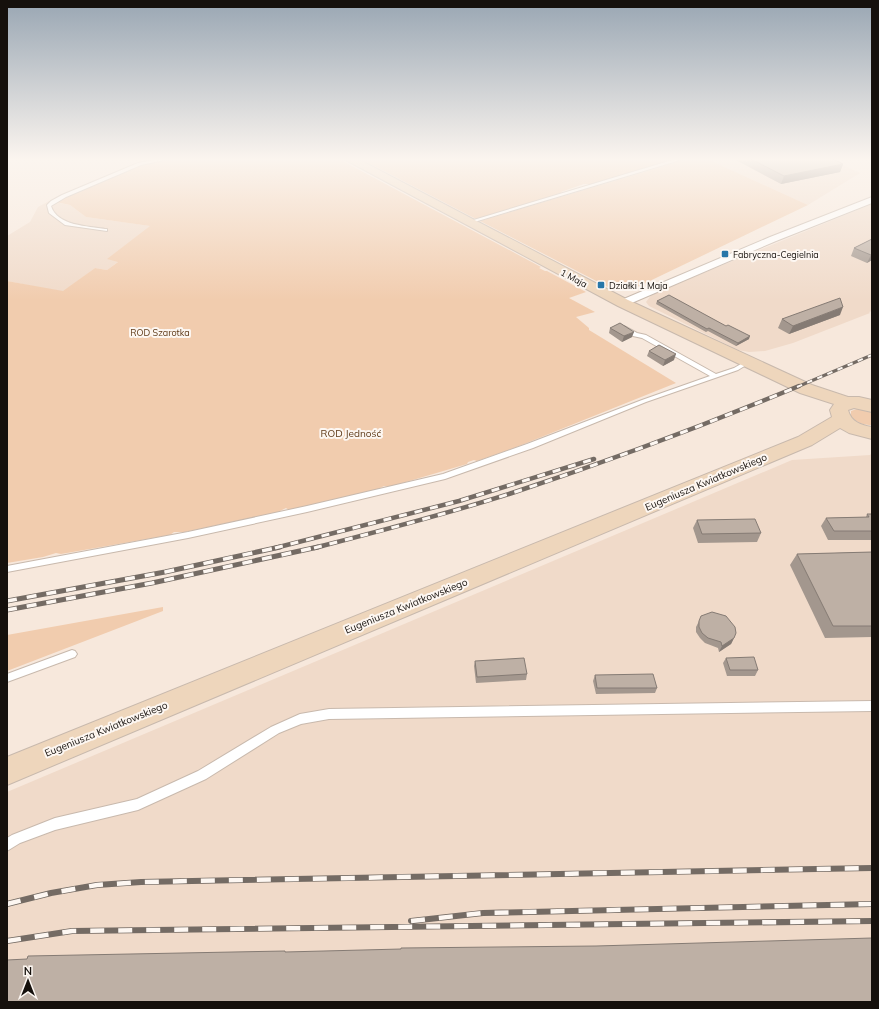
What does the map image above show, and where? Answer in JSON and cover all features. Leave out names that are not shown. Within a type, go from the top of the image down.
[{"type":"street","name":"1 Maja","points":[[437,205],[623,303],[806,389],[851,419]]},
{"type":"street","points":[[623,303],[774,239],[859,205]]},
{"type":"street","points":[[851,419],[858,402],[872,406]]},
{"type":"street","name":"Eugeniusza Kwiatkowskiego","points":[[7,771],[805,441],[851,419]]},
{"type":"lane","points":[[51,205],[51,213],[66,224],[106,230]]},
{"type":"lane","points":[[469,222],[526,205]]},
{"type":"lane","points":[[622,327],[635,335],[644,336],[715,376]]},
{"type":"lane","points":[[7,569],[204,532],[446,476],[530,446],[748,362]]},
{"type":"lane","points":[[7,678],[72,654]]},
{"type":"lane","points":[[7,845],[55,824],[138,804],[202,775],[275,730],[300,719],[329,714],[872,706]]},
{"type":"shaded area","points":[[42,205],[70,205],[86,217],[151,226],[108,259],[119,261],[107,270],[95,268],[63,292],[7,281],[7,236],[30,222],[38,207]]},
{"type":"shaded area","points":[[872,205],[872,311],[869,312],[870,313],[793,343],[765,351],[749,352],[738,350],[649,306],[646,302],[652,294]]},
{"type":"shaded area","points":[[872,453],[872,1002],[7,1002],[7,792],[792,460],[870,455]]},
{"type":"green space","points":[[70,205],[425,205],[541,267],[539,268],[586,292],[569,298],[595,312],[576,317],[589,328],[589,330],[676,383],[514,448],[477,461],[474,460],[468,462],[467,464],[389,487],[384,486],[376,490],[289,510],[286,508],[278,512],[185,532],[174,532],[170,535],[61,554],[56,553],[43,557],[7,563],[7,281],[63,291],[95,268],[107,270],[118,262],[107,259],[150,226],[86,217]]},
{"type":"green space","points":[[449,205],[524,205],[476,219]]},
{"type":"green space","points":[[533,205],[808,205],[633,289],[608,287],[480,221]]},
{"type":"green space","points":[[857,409],[872,412],[872,425],[860,423],[851,416],[851,411]]},
{"type":"green space","points":[[163,607],[163,611],[7,671],[7,635]]},
{"type":"building","points":[[872,239],[871,255],[854,248]]},
{"type":"building","points":[[669,295],[726,326],[728,325],[750,336],[738,343],[709,328],[707,329],[657,301]]},
{"type":"building","points":[[840,298],[843,307],[793,326],[782,319]]},
{"type":"building","points":[[620,323],[634,332],[624,336],[610,328]]},
{"type":"building","points":[[659,345],[676,354],[665,360],[649,351]]},
{"type":"building","points":[[867,514],[872,514],[872,531],[834,531],[826,518],[869,517]]},
{"type":"building","points":[[755,519],[761,533],[702,534],[697,520]]},
{"type":"building","points":[[872,552],[872,626],[833,626],[797,554]]},
{"type":"building","points":[[712,612],[726,616],[735,627],[736,633],[734,638],[722,646],[721,642],[708,638],[702,633],[699,627],[701,616]]},
{"type":"building","points":[[754,657],[758,670],[730,670],[726,658]]},
{"type":"building","points":[[524,658],[527,674],[477,677],[475,661]]},
{"type":"building","points":[[653,674],[657,688],[597,688],[595,675]]},
{"type":"building","points":[[872,938],[872,1002],[7,1002],[7,960],[27,959],[28,956],[285,952],[401,948],[596,946]]},
{"type":"railway","points":[[797,387],[872,355]]},
{"type":"railway","points":[[318,547],[389,529],[512,493],[657,442],[799,386]]},
{"type":"railway","points":[[275,548],[459,501],[594,459]]},
{"type":"railway","points":[[7,601],[165,572],[280,547]]},
{"type":"railway","points":[[7,610],[152,583],[318,547]]},
{"type":"railway","points":[[7,904],[51,893],[97,885],[141,882],[872,868]]},
{"type":"railway","points":[[411,921],[483,913],[872,904]]},
{"type":"railway","points":[[7,941],[72,931],[872,921]]},
{"type":"place","name":"Fabryczna-Cegielnia","points":[[725,254]]},
{"type":"place","name":"Działki 1 Maja","points":[[601,285]]},
{"type":"park label","name":"ROD Szarotka","points":[[160,332]]},
{"type":"park label","name":"ROD Jedność","points":[[351,433]]}]
